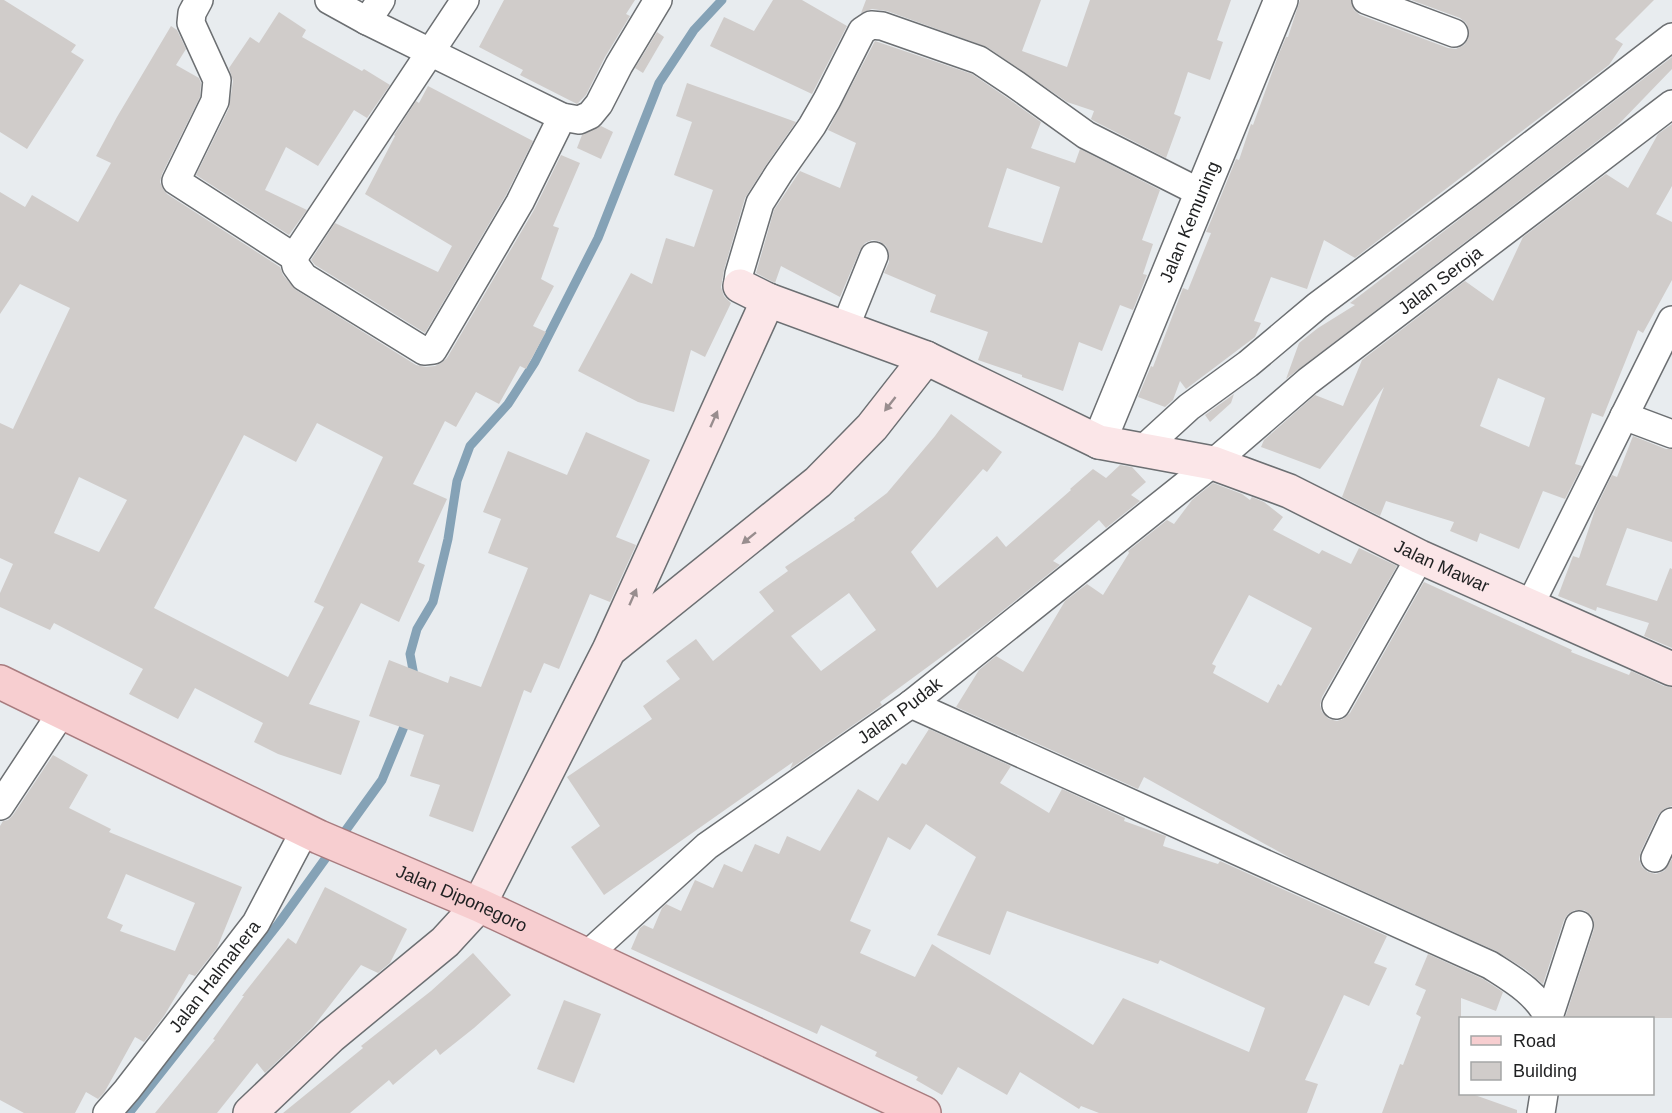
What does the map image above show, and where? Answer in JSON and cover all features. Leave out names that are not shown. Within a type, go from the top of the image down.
[{"type":"main road","name":"Jalan Mawar","points":[[754,293],[926,358],[1099,442],[1213,463],[1289,491],[1420,557],[1672,669]]},
{"type":"main road","points":[[250,1113],[331,1036],[445,942],[479,906],[609,650],[754,293]]},
{"type":"main road","points":[[609,650],[818,482],[872,427],[926,358]]},
{"type":"main road","name":"Jalan Diponegoro","points":[[0,682],[312,833],[479,906],[924,1113]]},
{"type":"street","points":[[199,0],[192,13],[191,23],[217,80],[215,101],[176,181],[294,256],[304,276],[424,351],[433,350],[520,202],[562,117]]},
{"type":"street","points":[[329,0],[374,11],[430,52],[562,117],[579,120],[590,115],[599,104],[619,65],[658,0]]},
{"type":"street","points":[[294,256],[465,0]]},
{"type":"street","name":"Jalan Kemuning","points":[[1099,442],[1281,0]]},
{"type":"street","points":[[1366,0],[1454,33]]},
{"type":"street","points":[[754,293],[738,281],[760,203],[813,126],[862,31],[871,25],[882,26],[979,60],[1086,135],[1202,193]]},
{"type":"street","points":[[1142,450],[1189,407],[1248,364],[1317,306],[1672,37]]},
{"type":"street","name":"Jalan Seroja","points":[[1213,463],[1308,381],[1672,104]]},
{"type":"street","points":[[845,328],[874,256]]},
{"type":"street","points":[[1530,605],[1672,320]]},
{"type":"street","points":[[1624,416],[1672,434]]},
{"type":"street","name":"Jalan Pudak","points":[[586,956],[707,846],[911,704],[1213,463]]},
{"type":"street","points":[[1336,705],[1420,557]]},
{"type":"street","points":[[911,704],[1490,966],[1519,983],[1533,995],[1548,1017]]},
{"type":"street","points":[[0,806],[62,712]]},
{"type":"street","points":[[1655,858],[1672,822]]},
{"type":"street","name":"Jalan Halmahera","points":[[107,1113],[256,923],[312,833]]},
{"type":"street","points":[[1549,1017],[1579,925]]},
{"type":"street","points":[[1541,1113],[1544,1095]]},
{"type":"building","points":[[0,0],[4,0],[76,45],[71,52],[84,60],[27,149],[0,132]]},
{"type":"building","points":[[504,0],[635,0],[626,14],[630,16],[605,57],[586,95],[577,104],[520,75],[523,70],[479,47]]},
{"type":"building","points":[[773,0],[802,0],[847,26],[812,94],[710,46],[724,17],[754,31]]},
{"type":"building","points":[[866,0],[1041,0],[1022,51],[1067,67],[1090,0],[1231,0],[1217,40],[1223,42],[1210,80],[1188,72],[1174,114],[1181,117],[1166,158],[1094,121],[1091,119],[1094,111],[1067,102],[987,47],[887,11],[872,9],[861,13]]},
{"type":"building","points":[[1300,0],[1351,0],[1354,10],[1360,15],[1456,49],[1464,45],[1468,39],[1469,30],[1466,23],[1460,18],[1411,0],[1654,0],[1615,39],[1623,44],[1609,65],[1355,258],[1324,240],[1307,289],[1271,277],[1254,321],[1261,323],[1255,337],[1186,389],[1180,381],[1173,400],[1165,407],[1138,397],[1151,366],[1153,367],[1183,288],[1188,290],[1211,233],[1206,232],[1236,159],[1239,160],[1278,56],[1288,37]]},
{"type":"building","points":[[279,12],[306,30],[302,37],[390,85],[367,118],[354,110],[318,166],[286,147],[265,190],[307,210],[289,235],[196,175],[229,108],[233,81],[229,68],[250,37],[259,43]]},
{"type":"building","points":[[171,26],[177,30],[186,49],[176,65],[199,78],[201,83],[200,97],[162,174],[160,182],[163,189],[167,194],[280,267],[283,275],[296,290],[416,365],[426,367],[435,366],[447,358],[534,210],[561,155],[580,163],[553,226],[559,228],[541,279],[554,286],[533,326],[546,332],[526,369],[520,366],[499,404],[476,392],[456,427],[445,421],[413,484],[447,499],[418,562],[425,565],[399,622],[361,603],[309,704],[360,721],[341,775],[278,754],[254,742],[263,723],[195,688],[178,719],[129,694],[143,669],[54,623],[50,630],[0,607],[0,593],[13,564],[0,558],[0,423],[13,429],[70,308],[20,284],[0,314],[0,192],[25,207],[32,195],[78,222],[111,163],[96,156]],"holes":[[[317,423],[383,457],[314,602],[324,607],[288,677],[154,608],[244,435],[296,462]],[[79,477],[127,500],[99,552],[54,533]]]},
{"type":"building","points":[[657,32],[664,37],[643,73],[635,68]]},
{"type":"building","points":[[875,41],[972,74],[1041,122],[1031,148],[1075,163],[1080,149],[1160,190],[1142,240],[1153,244],[1143,274],[1147,275],[1133,310],[1120,305],[1102,351],[1079,342],[1063,391],[978,360],[988,332],[930,312],[936,295],[884,273],[889,262],[889,253],[886,246],[879,241],[872,240],[865,243],[860,250],[840,297],[781,266],[775,283],[756,273],[774,210],[800,171],[840,188],[856,143],[828,130]],"holes":[[[1007,168],[1060,187],[1042,243],[988,227]]]},
{"type":"building","points":[[1672,57],[1672,69],[1617,126],[1286,379],[1299,343],[1355,305],[1350,303]]},
{"type":"building","points":[[687,83],[796,122],[745,198],[721,287],[724,296],[731,303],[705,357],[691,350],[674,412],[638,402],[578,371],[631,273],[652,284],[666,238],[694,247],[713,190],[674,175],[692,122],[676,116]]},
{"type":"building","points":[[428,86],[533,141],[506,195],[425,333],[315,265],[311,260],[335,223],[438,272],[452,246],[365,194],[394,135],[416,101],[419,103]]},
{"type":"building","points":[[1672,124],[1672,186],[1656,214],[1672,222],[1672,280],[1643,333],[1638,330],[1603,417],[1592,413],[1575,464],[1582,466],[1565,499],[1543,491],[1519,549],[1480,533],[1477,542],[1450,531],[1454,522],[1386,501],[1380,516],[1342,497],[1384,387],[1320,469],[1261,447],[1264,440],[1315,395],[1343,406],[1362,360],[1465,281],[1493,301],[1523,237],[1606,174],[1628,188],[1658,134]],"holes":[[[1498,378],[1545,398],[1529,447],[1480,426]]]},
{"type":"building","points":[[601,126],[613,132],[601,159],[577,148],[582,135]]},
{"type":"building","points":[[1234,394],[1231,403],[1210,422],[1205,415]]},
{"type":"building","points":[[951,414],[1002,452],[987,472],[983,469],[911,552],[937,588],[997,536],[1006,547],[1093,469],[1106,478],[1120,465],[1132,467],[1146,482],[1131,495],[1140,501],[1106,528],[1099,520],[1053,561],[1060,565],[986,624],[880,702],[882,705],[790,769],[793,762],[604,895],[571,847],[600,826],[567,777],[652,719],[643,706],[680,679],[666,661],[696,639],[713,661],[774,611],[759,592],[788,571],[785,567],[855,520],[854,518],[887,493]],"holes":[[[849,593],[876,630],[821,671],[791,636]]]},
{"type":"building","points":[[586,432],[650,460],[616,537],[636,545],[610,602],[590,594],[559,669],[544,663],[531,693],[524,690],[473,832],[429,816],[440,785],[410,776],[424,735],[369,716],[389,660],[448,683],[450,676],[481,687],[528,568],[488,553],[501,519],[483,512],[508,451],[567,475]]},
{"type":"building","points":[[1633,436],[1666,449],[1672,449],[1672,542],[1627,528],[1606,585],[1657,601],[1670,568],[1672,569],[1672,648],[1644,636],[1649,623],[1597,607],[1596,611],[1558,596],[1573,556],[1579,558],[1595,510],[1612,475],[1617,477]]},
{"type":"building","points":[[1213,483],[1242,494],[1250,500],[1252,497],[1264,502],[1283,517],[1273,530],[1319,554],[1322,550],[1351,564],[1359,548],[1397,566],[1322,697],[1320,705],[1322,712],[1329,719],[1337,721],[1350,713],[1424,582],[1572,650],[1571,652],[1629,675],[1631,671],[1664,686],[1672,687],[1672,806],[1664,809],[1658,815],[1639,859],[1642,867],[1656,874],[1664,871],[1672,859],[1672,1018],[1565,1017],[1594,929],[1591,915],[1584,910],[1575,910],[1564,920],[1543,984],[1525,969],[1496,951],[1292,859],[1144,777],[1138,789],[956,707],[979,670],[996,656],[1023,672],[1065,601],[1087,584],[1103,595],[1129,553],[1128,551],[1167,520],[1174,524],[1192,500]],"holes":[[[1249,595],[1312,628],[1281,686],[1278,684],[1268,703],[1213,673],[1216,666],[1212,664]]]},
{"type":"building","points":[[929,729],[1011,766],[1000,783],[1049,813],[1062,789],[1125,818],[1124,821],[1166,836],[1163,846],[1218,864],[1220,861],[1387,936],[1374,963],[1387,968],[1369,1006],[1344,995],[1305,1080],[1318,1084],[1307,1113],[1099,1113],[1081,1106],[1079,1109],[1020,1072],[1007,1095],[958,1067],[942,1095],[916,1080],[918,1077],[875,1056],[877,1052],[821,1025],[817,1034],[631,949],[640,928],[644,925],[653,929],[666,904],[681,911],[695,880],[713,888],[724,864],[742,872],[755,844],[779,854],[787,836],[820,851],[858,789],[878,801],[902,763],[906,765]],"holes":[[[926,824],[976,857],[937,935],[990,955],[1007,911],[1158,964],[1160,960],[1265,1008],[1249,1052],[1123,998],[1093,1045],[932,944],[915,977],[860,953],[871,930],[850,921],[888,837],[910,850]]]},
{"type":"building","points":[[53,755],[88,775],[69,808],[111,829],[109,832],[242,887],[217,948],[195,976],[189,974],[164,1016],[144,1042],[135,1037],[104,1093],[98,1099],[86,1092],[75,1113],[24,1113],[0,1100],[0,826],[3,821],[13,815]],"holes":[[[126,874],[195,903],[175,951],[120,931],[123,925],[107,918]]]},
{"type":"building","points":[[325,887],[407,929],[390,963],[378,973],[361,965],[313,1027],[265,1073],[257,1063],[217,1113],[155,1113],[215,1040],[213,1039],[244,996],[242,996],[288,938],[296,944]]},
{"type":"building","points":[[473,953],[511,995],[474,1028],[440,1055],[436,1049],[393,1085],[389,1080],[350,1113],[283,1113],[363,1048],[361,1046],[431,991]]},
{"type":"building","points":[[1428,954],[1483,979],[1503,992],[1496,1011],[1461,998],[1459,1095],[1475,1095],[1517,1110],[1517,1113],[1382,1113],[1421,1017],[1416,1014],[1426,990],[1415,985]]},
{"type":"building","points":[[564,1000],[601,1014],[574,1083],[537,1069]]},
{"type":"waterway","points":[[415,681],[410,654],[417,629],[433,602],[448,539],[457,481],[470,446],[508,404],[535,362],[598,238],[659,83],[694,30],[722,0]]},
{"type":"waterway","points":[[129,1113],[279,923],[382,780],[408,717]]}]
